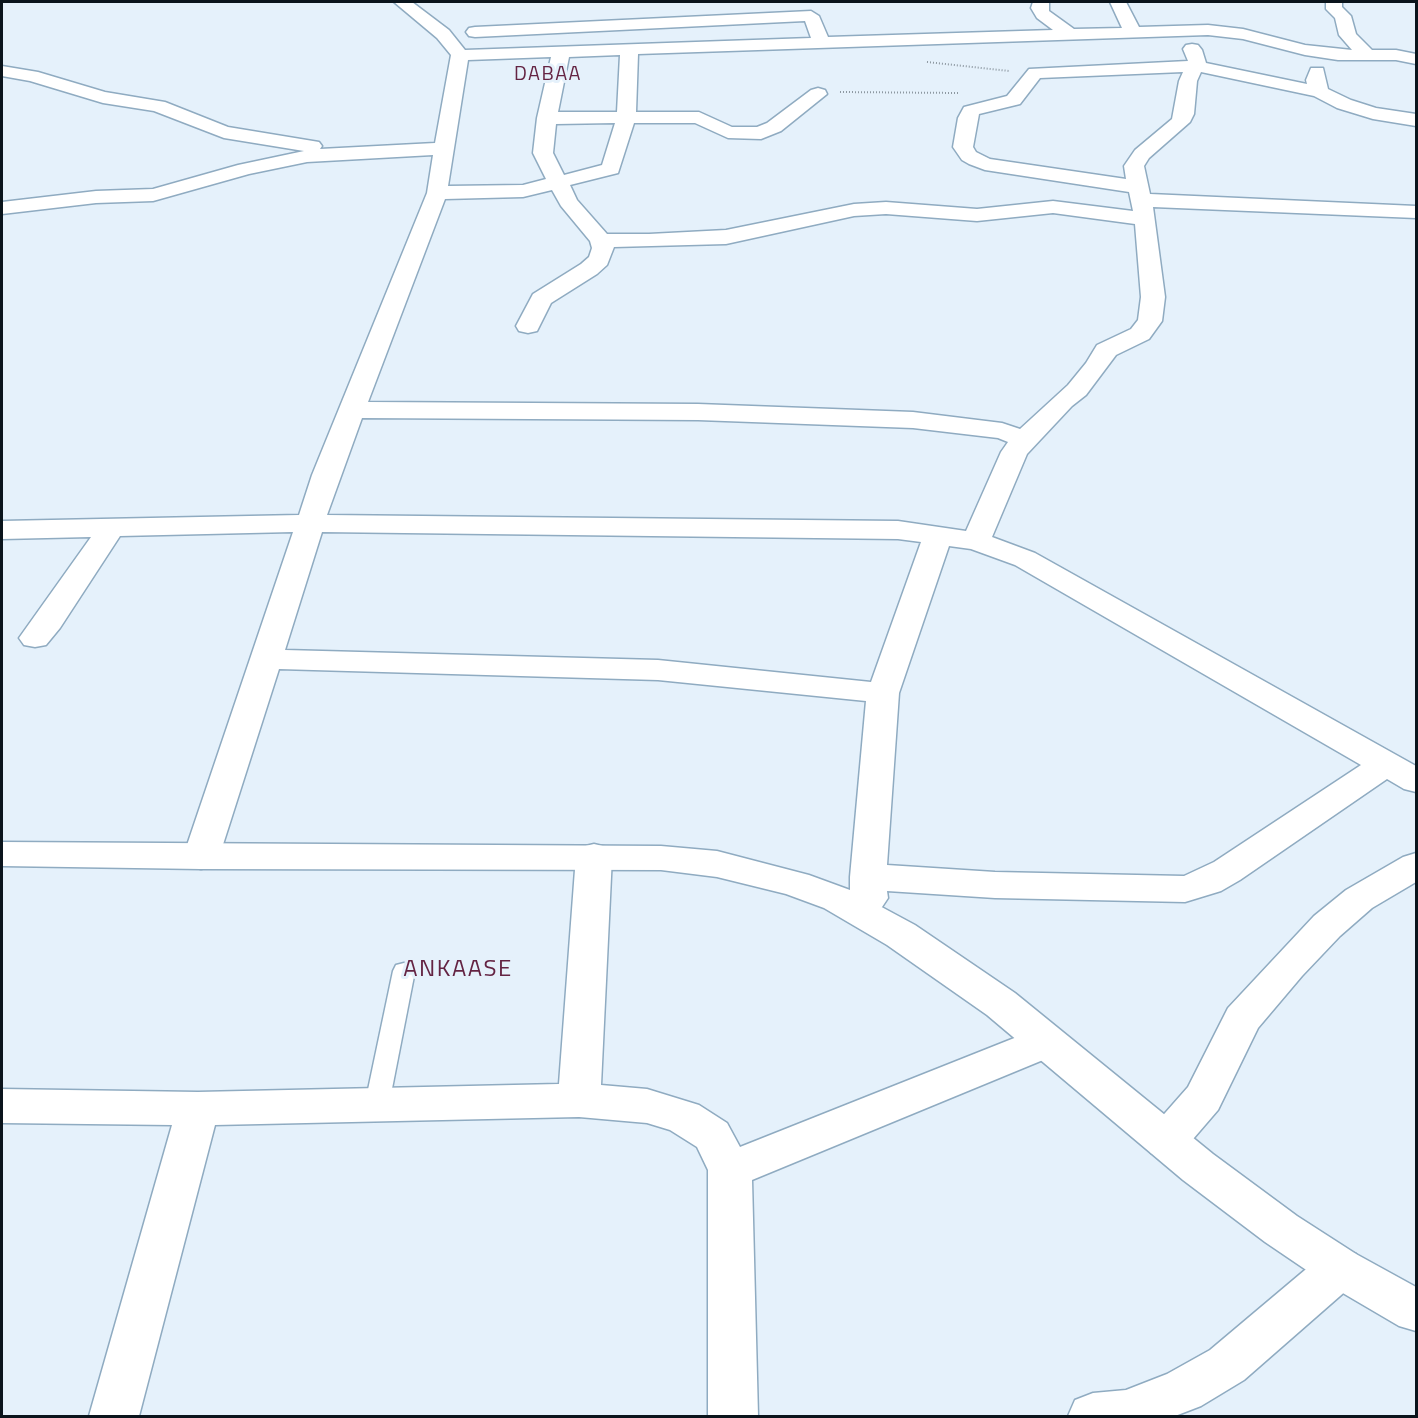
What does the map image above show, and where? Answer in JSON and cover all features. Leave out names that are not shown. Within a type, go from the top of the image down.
[{"type":"street","points":[[1041,2],[1039,8],[1043,14],[1068,33]]},
{"type":"street","points":[[1118,2],[1133,32]]},
{"type":"street","points":[[1334,2],[1334,9],[1343,16],[1348,35],[1368,56]]},
{"type":"street","points":[[425,14],[806,9],[821,42]]},
{"type":"street","points":[[425,14],[460,55]]},
{"type":"street","points":[[976,541],[1014,452],[1063,400],[1077,390],[1097,366],[1106,350],[1140,334],[1150,321],[1153,297],[1142,202],[1134,166],[1142,154],[1180,122],[1184,114],[1188,81],[1196,66],[1197,54],[1177,31]]},
{"type":"street","points":[[460,55],[1177,31],[1231,32],[1322,53],[1416,59]]},
{"type":"street","points":[[437,193],[523,191],[611,169],[626,117],[629,50]]},
{"type":"street","points":[[528,326],[541,299],[589,269],[599,260],[603,248],[601,240],[568,202],[543,153],[547,118],[561,52]]},
{"type":"street","points":[[1320,92],[1316,80],[1322,53]]},
{"type":"street","points":[[201,858],[231,762],[268,659],[309,523],[437,193],[455,73],[460,55]]},
{"type":"street","points":[[1142,202],[985,164],[969,156],[963,147],[963,136],[971,111],[1013,100],[1020,94],[1026,80],[1035,73],[1196,66],[1320,92],[1344,104],[1373,113],[1416,120]]},
{"type":"street","points":[[2,71],[32,76],[104,97],[158,106],[224,132],[266,141],[374,151]]},
{"type":"street","points":[[547,118],[699,118],[728,132],[760,133],[774,128],[818,94]]},
{"type":"street","points":[[2,208],[96,197],[153,195],[245,169],[307,156],[444,149]]},
{"type":"street","points":[[601,240],[648,241],[726,237],[854,210],[886,208],[977,215],[1053,207],[1074,208],[1142,202],[1416,212]]},
{"type":"street","points":[[352,410],[698,412],[913,420],[994,430],[1025,439]]},
{"type":"street","points":[[2,530],[309,523],[898,531],[976,541],[1025,559],[1401,773]]},
{"type":"street","points":[[35,638],[49,621],[112,527]]},
{"type":"street","points":[[870,917],[868,877],[883,693],[938,535]]},
{"type":"street","points":[[268,659],[658,670],[883,693]]},
{"type":"street","points":[[868,877],[994,885],[1185,889],[1208,882],[1401,773]]},
{"type":"street","points":[[2,854],[201,858],[594,856],[661,858],[717,864],[796,884],[837,899],[901,935],[992,998],[1166,1141],[1281,1229],[1340,1268],[1416,1311]]},
{"type":"street","points":[[579,1101],[594,856]]},
{"type":"street","points":[[1166,1141],[1203,1098],[1242,1019],[1288,966],[1327,926],[1359,899],[1416,866]]},
{"type":"street","points":[[730,1170],[1046,1042]]},
{"type":"street","points":[[2,1106],[198,1109],[579,1101],[647,1106],[684,1117],[712,1135],[730,1170],[733,1416]]},
{"type":"street","points":[[114,1416],[198,1109]]},
{"type":"street","points":[[1093,1416],[1127,1413],[1184,1390],[1227,1365],[1340,1268]]},
{"type":"lane","points":[[377,1104],[404,971]]},
{"type":"path","points":[[818,94],[933,91],[1013,100]]},
{"type":"district","name":"DABAA","points":[[548,75]]},
{"type":"district","name":"ANKAASE","points":[[458,970]]}]
